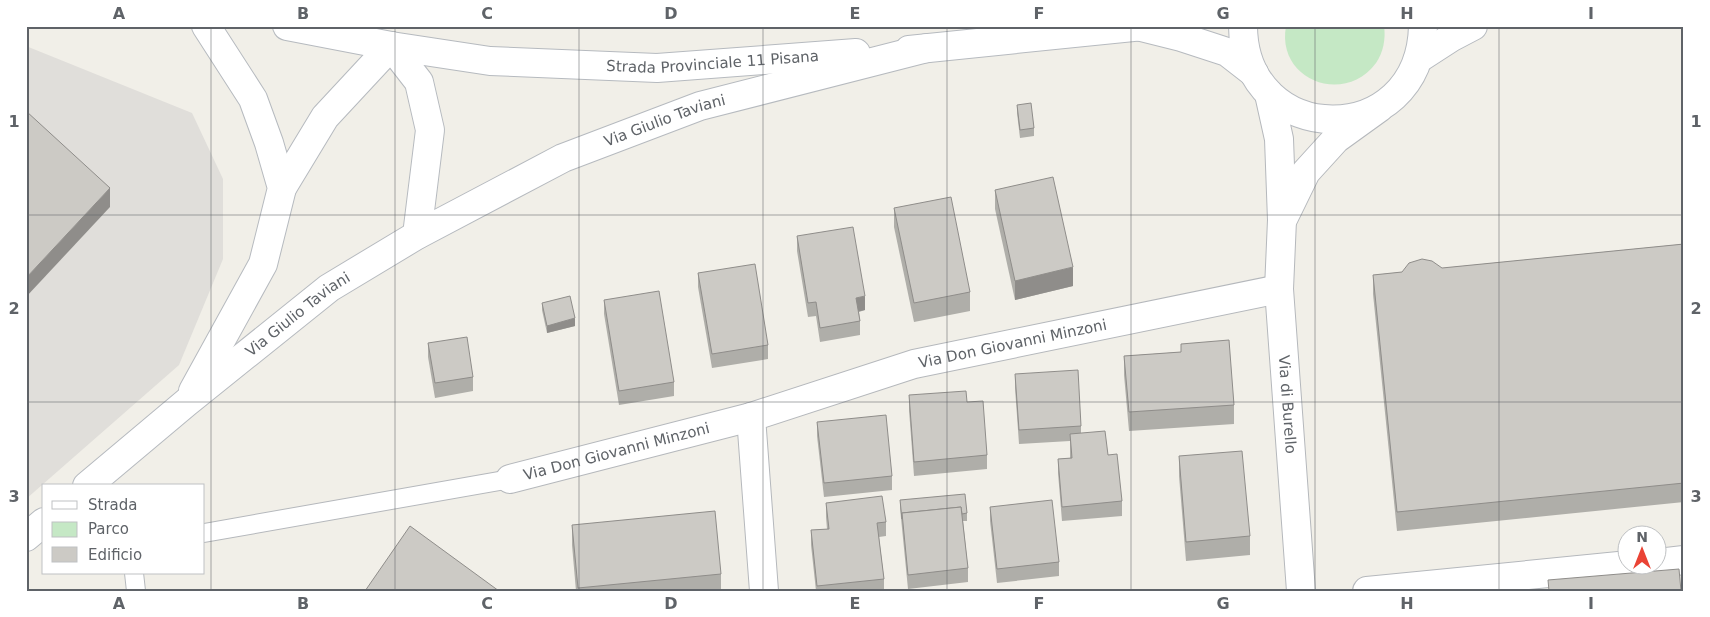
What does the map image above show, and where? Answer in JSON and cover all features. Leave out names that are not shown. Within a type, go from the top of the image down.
[{"type":"main road","points":[[206,26],[253,100],[269,143],[282,188]]},
{"type":"main road","name":"Strada Provinciale 11 Pisana","points":[[287,26],[391,46],[490,61],[657,68],[927,48],[1142,27],[1181,37],[1226,52],[1282,105],[1314,118],[1332,120],[1348,119],[1365,114],[1385,104],[1399,91],[1411,76],[1418,59],[1423,26]]},
{"type":"main road","points":[[1243,26],[1246,52],[1261,84]]},
{"type":"main road","points":[[1418,59],[1473,26]]},
{"type":"main road","points":[[391,46],[419,82],[430,130],[417,235]]},
{"type":"main road","name":"Via Giulio Taviani","points":[[187,402],[263,264],[282,188],[325,117],[391,46]]},
{"type":"main road","name":"Via Giulio Taviani","points":[[89,484],[187,402],[329,288],[417,235],[563,158],[700,106],[927,48]]},
{"type":"main road","name":"Via di Burello","points":[[1261,84],[1279,139],[1282,220],[1279,289],[1301,591]]},
{"type":"main road","name":"Via di Burello","points":[[1282,220],[1306,172],[1336,139],[1385,104]]},
{"type":"main road","name":"Via Don Giovanni Minzoni","points":[[510,479],[751,417],[914,364],[1279,289]]},
{"type":"main road","points":[[751,417],[764,591]]},
{"type":"main road","points":[[26,537],[42,524]]},
{"type":"main road","points":[[1668,562],[1684,560]]},
{"type":"main road","points":[[1367,591],[1618,566]]},
{"type":"lane","points":[[205,533],[510,479]]},
{"type":"lane","points":[[134,574],[136,591]]},
{"type":"shaded area","points":[[26,46],[192,113],[223,179],[223,259],[179,365],[26,499]]},
{"type":"green space","points":[[1286,26],[1384,26],[1385,36],[1376,63],[1363,76],[1347,83],[1331,84],[1315,81],[1302,73],[1291,61],[1286,45]]},
{"type":"building","points":[[1031,103],[1034,128],[1020,130],[1017,105]]},
{"type":"building","points":[[26,111],[110,188],[26,278]]},
{"type":"building","points":[[1053,177],[1073,267],[1015,281],[995,190]]},
{"type":"building","points":[[951,197],[970,292],[914,303],[894,208]]},
{"type":"building","points":[[853,227],[865,296],[856,298],[860,321],[820,328],[816,302],[808,303],[797,236]]},
{"type":"building","points":[[1684,244],[1684,483],[1397,512],[1373,275],[1402,272],[1409,263],[1422,259],[1432,261],[1442,268]]},
{"type":"building","points":[[755,264],[768,345],[712,354],[698,273]]},
{"type":"building","points":[[659,291],[674,382],[619,391],[604,300]]},
{"type":"building","points":[[570,296],[575,318],[547,326],[542,303]]},
{"type":"building","points":[[467,337],[473,377],[435,383],[428,343]]},
{"type":"building","points":[[1229,340],[1234,405],[1129,412],[1124,356],[1181,352],[1181,344]]},
{"type":"building","points":[[1078,370],[1081,426],[1019,430],[1015,374]]},
{"type":"building","points":[[966,391],[967,402],[983,401],[987,455],[914,462],[909,395]]},
{"type":"building","points":[[886,415],[892,476],[824,483],[817,422]]},
{"type":"building","points":[[1105,431],[1108,455],[1117,454],[1122,501],[1062,507],[1058,459],[1072,458],[1070,434]]},
{"type":"building","points":[[1242,451],[1250,536],[1186,542],[1179,456]]},
{"type":"building","points":[[965,494],[967,513],[962,514],[961,507],[902,513],[902,519],[900,500]]},
{"type":"building","points":[[882,496],[886,522],[877,523],[884,579],[817,586],[811,530],[829,529],[826,503]]},
{"type":"building","points":[[1052,500],[1059,562],[997,569],[990,507]]},
{"type":"building","points":[[961,507],[968,568],[908,575],[902,513]]},
{"type":"building","points":[[715,511],[721,574],[578,588],[572,525]]},
{"type":"building","points":[[410,526],[499,591],[365,591]]},
{"type":"building","points":[[1679,569],[1681,591],[1549,591],[1548,580],[1619,574],[1668,574],[1668,570]]}]
